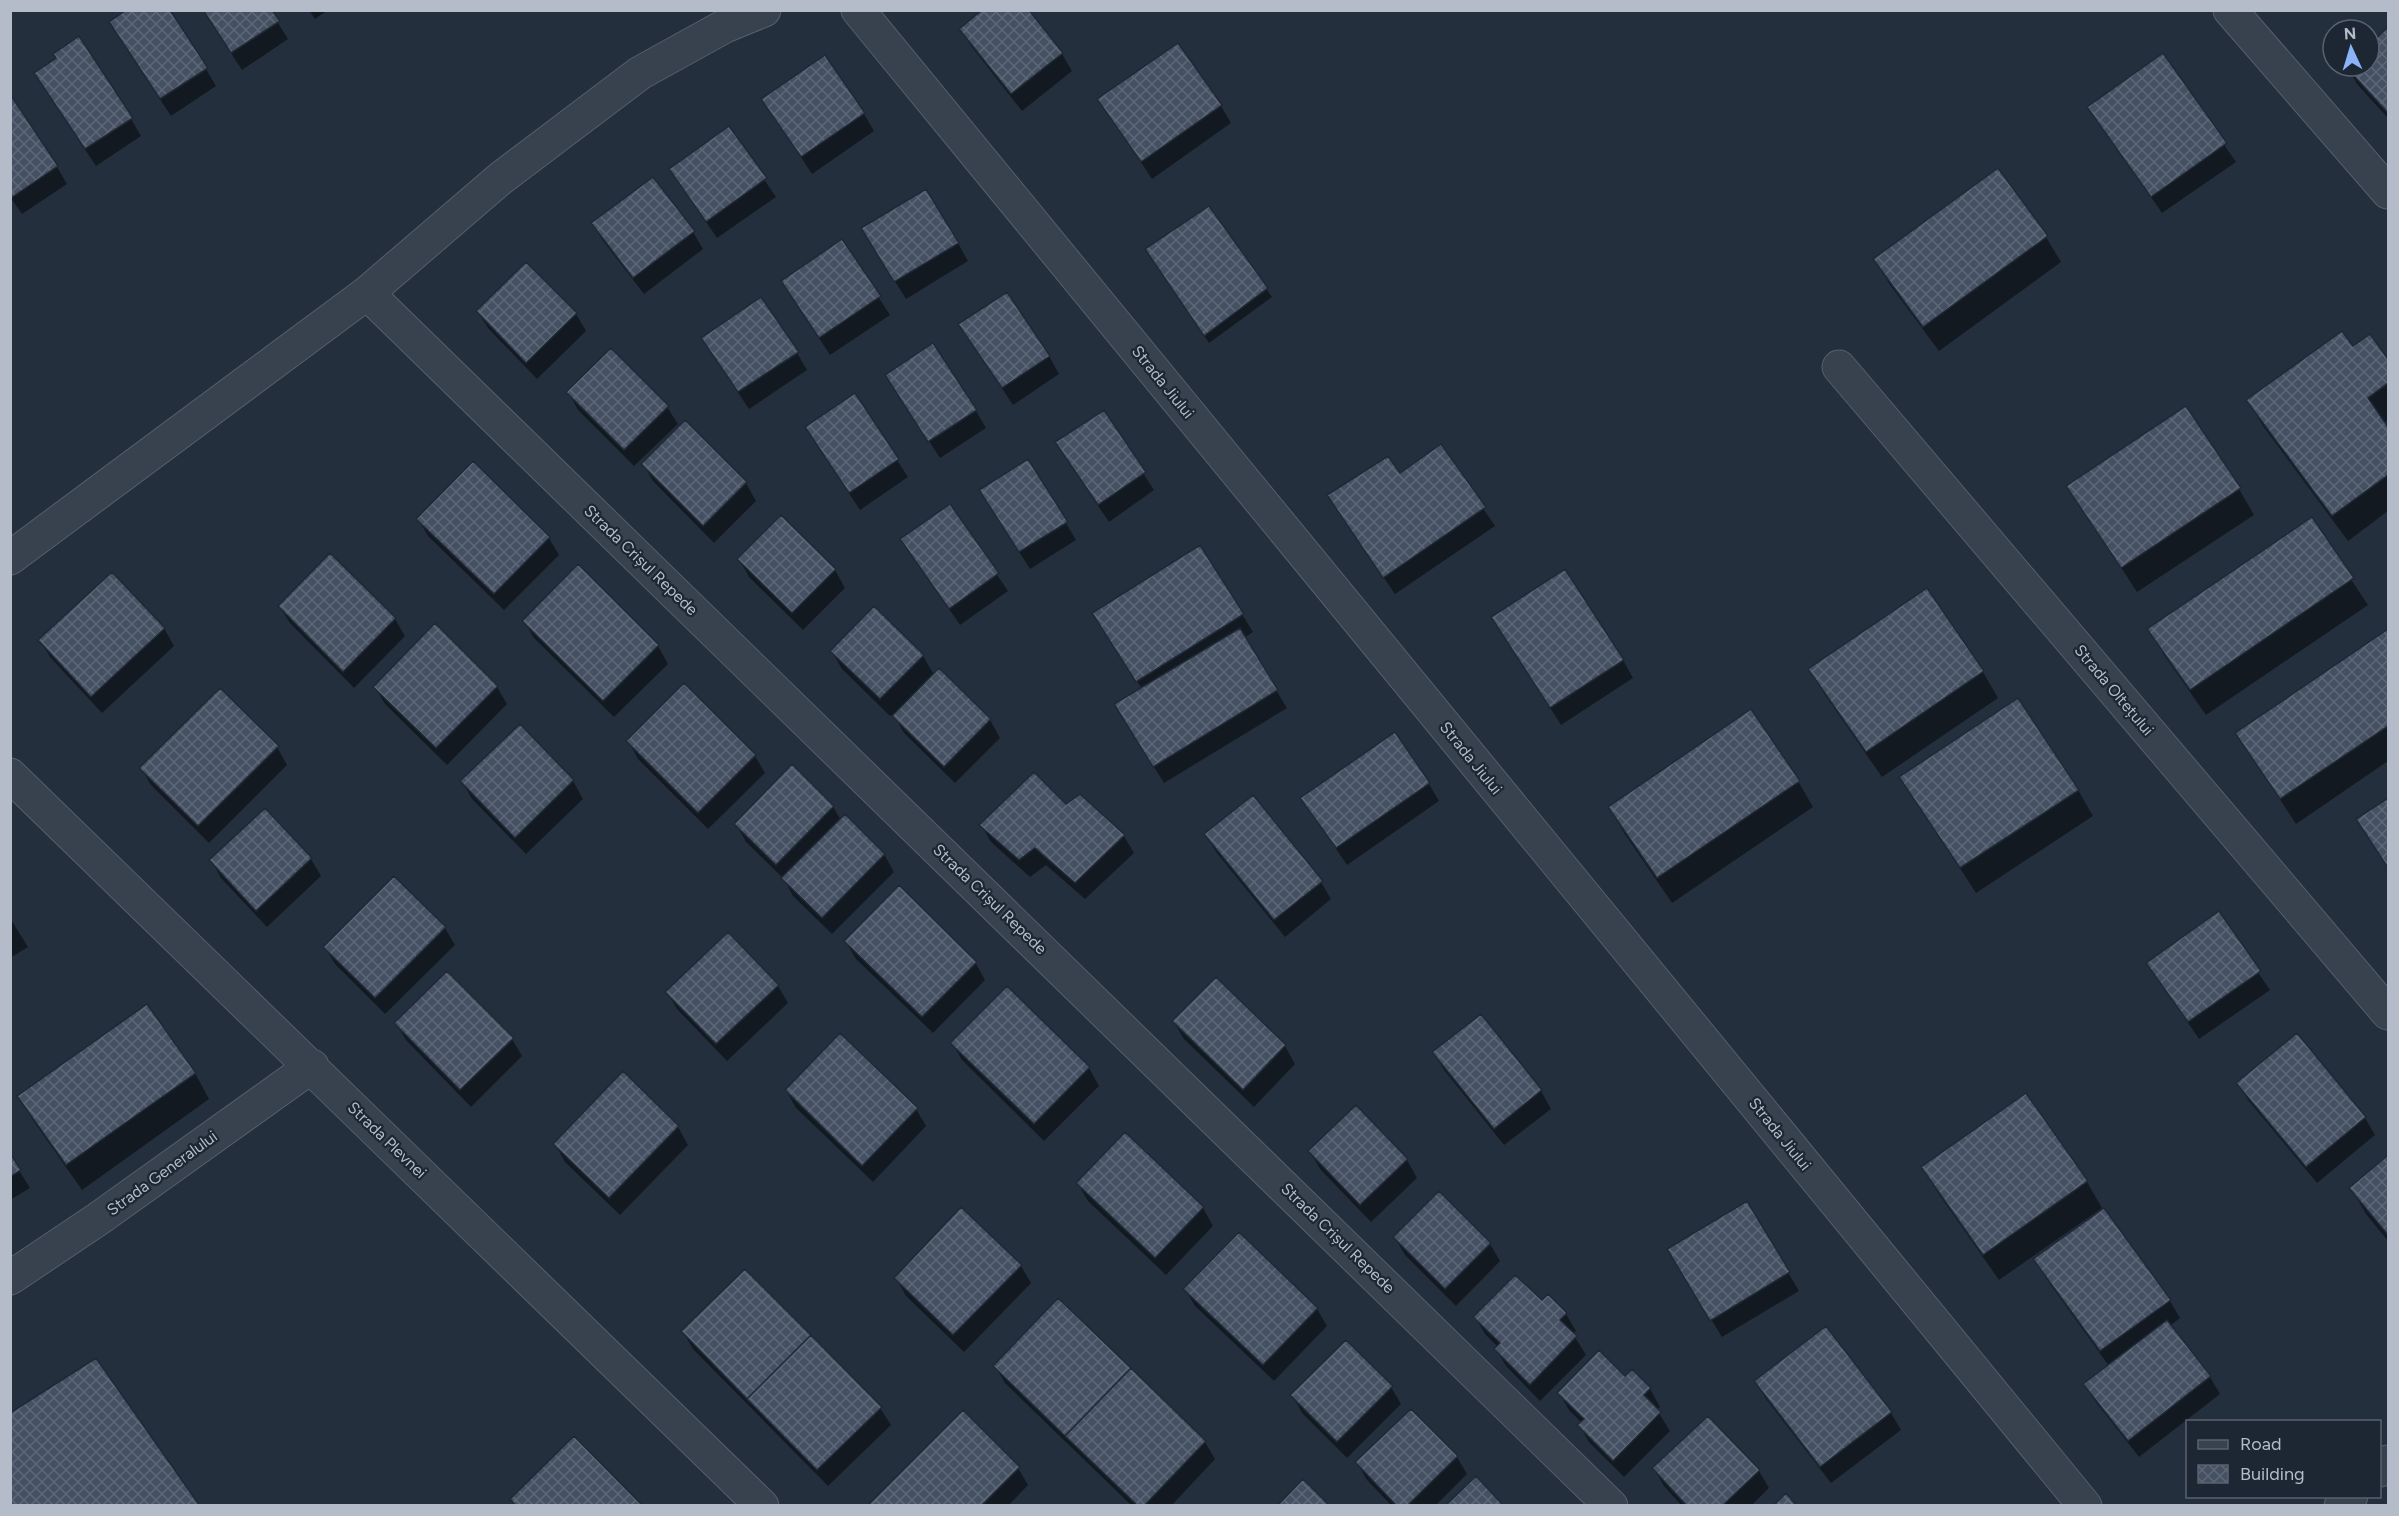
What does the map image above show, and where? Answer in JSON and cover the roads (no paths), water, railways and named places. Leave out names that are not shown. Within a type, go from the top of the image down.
[{"type":"street","points":[[10,558],[367,293],[501,178],[639,73],[725,26],[764,10]]},
{"type":"street","name":"Strada Jiului","points":[[858,10],[2085,1506]]},
{"type":"street","points":[[2243,15],[2384,179]]},
{"type":"street","name":"Strada Crișul Repede","points":[[367,293],[1611,1506]]},
{"type":"street","name":"Strada Oltețului","points":[[1839,367],[2388,1013]]},
{"type":"street","name":"Strada Plevnei","points":[[10,775],[312,1066],[762,1506]]},
{"type":"street","name":"Strada Generalului","points":[[10,1278],[98,1219],[312,1066]]}]
